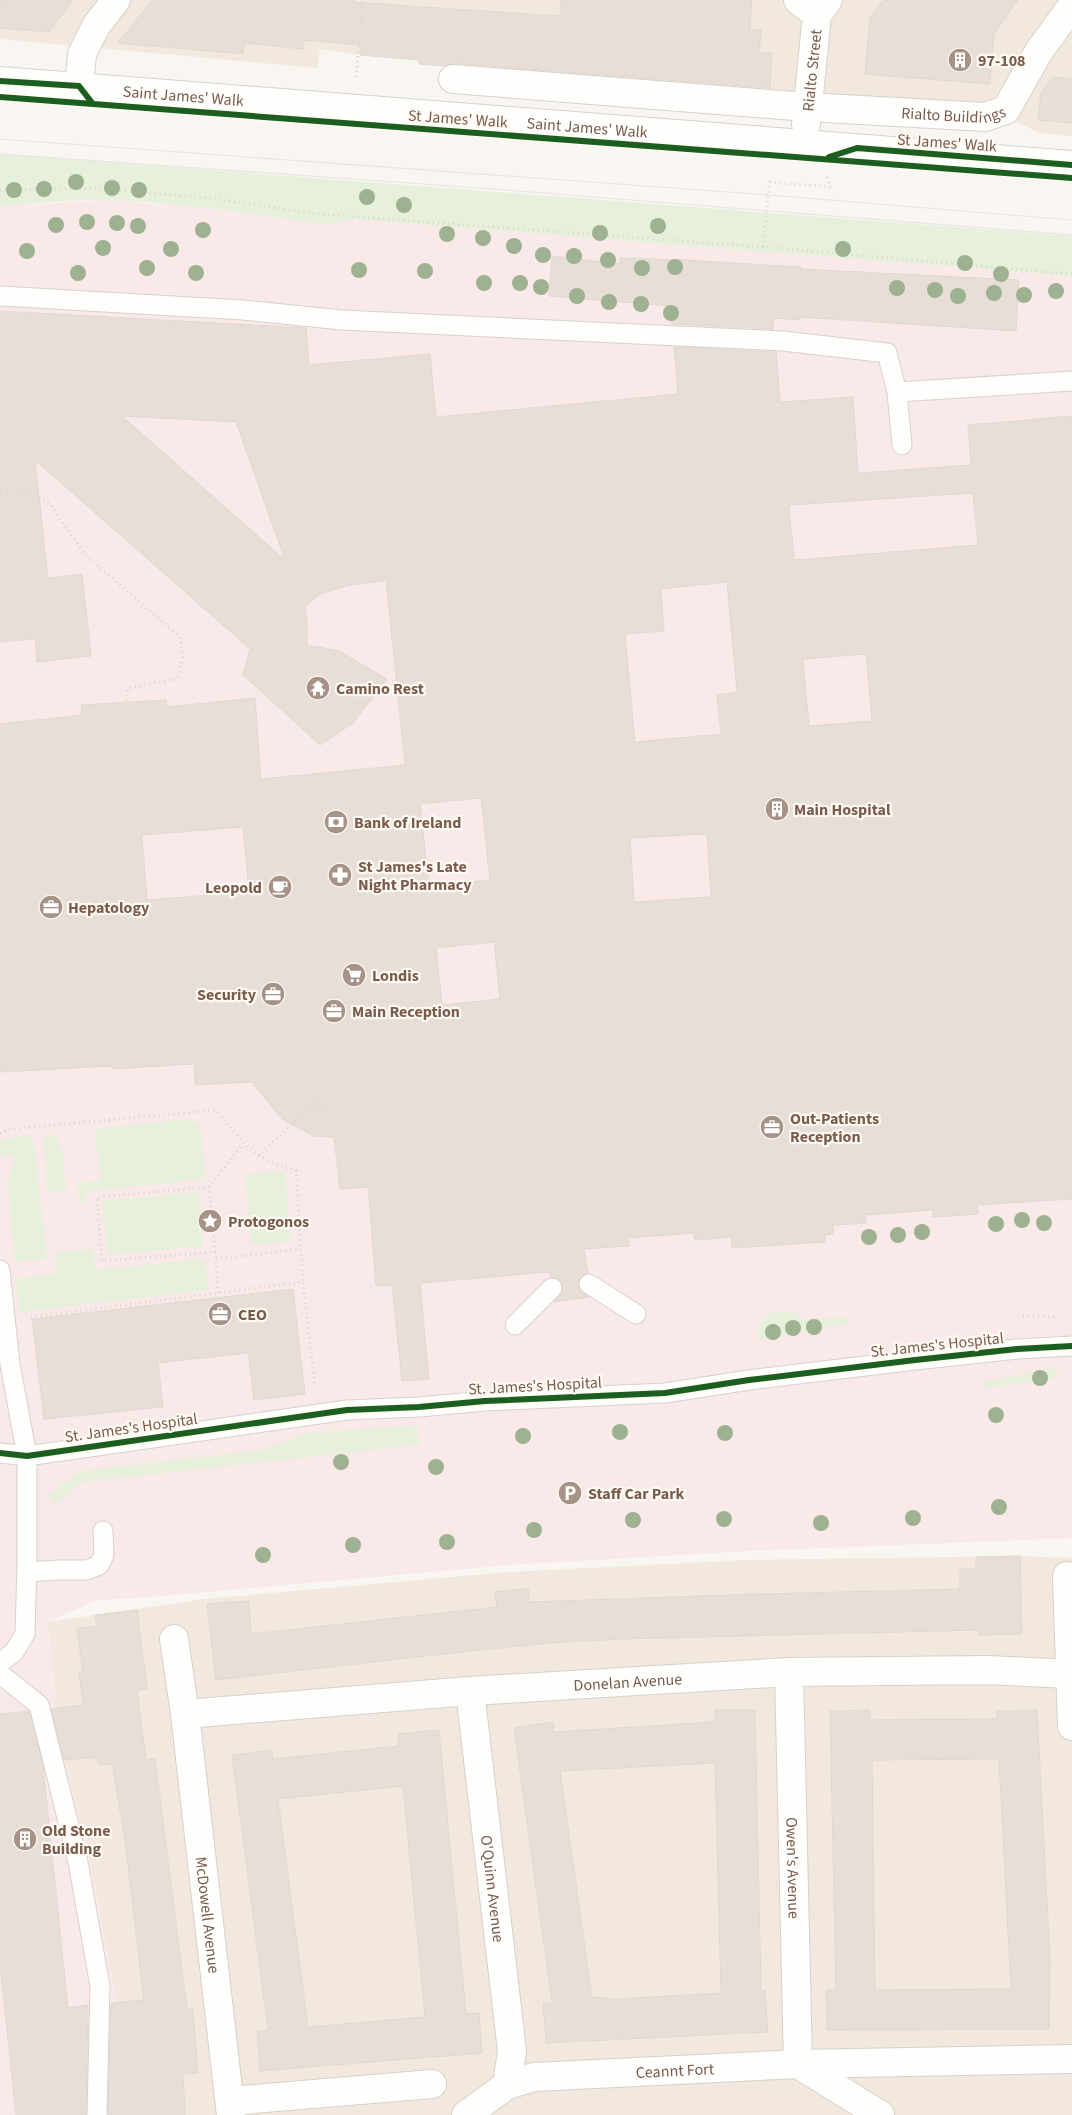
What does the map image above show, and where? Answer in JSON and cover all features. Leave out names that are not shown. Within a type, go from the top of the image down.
[{"type":"street","points":[[0,81],[79,86],[82,54],[96,26],[116,0]]},
{"type":"street","name":"Rialto Street","points":[[814,5],[807,107],[814,144]]},
{"type":"street","name":"Rialto Buildings","points":[[453,79],[807,107],[985,117],[1006,110],[1039,51],[1072,6]]},
{"type":"street","name":"Saint James' Walk","points":[[79,86],[857,148]]},
{"type":"street","name":"St James' Walk","points":[[857,148],[1072,165]]},
{"type":"street","points":[[1067,1576],[1072,1726]]},
{"type":"street","name":"McDowell Avenue","points":[[174,1639],[185,1714],[231,2108]]},
{"type":"street","name":"Donelan Avenue","points":[[185,1714],[470,1691],[789,1672],[988,1670],[1069,1674]]},
{"type":"street","name":"Owen's Avenue","points":[[789,1672],[798,2064]]},
{"type":"street","name":"O'Quinn Avenue","points":[[470,1691],[512,2051],[508,2084]]},
{"type":"street","name":"Ceannt Fort","points":[[466,2115],[508,2084],[534,2077],[798,2064],[1072,2059]]},
{"type":"street","points":[[798,2064],[880,2115]]},
{"type":"street","points":[[231,2108],[432,2084]]},
{"type":"lane","points":[[0,296],[243,310],[342,320],[783,341],[887,353],[897,392],[902,445]]},
{"type":"lane","points":[[897,392],[1072,381]]},
{"type":"lane","points":[[0,1270],[10,1364],[27,1456],[25,1634],[14,1652],[0,1663]]},
{"type":"lane","points":[[589,1284],[636,1314]]},
{"type":"lane","points":[[515,1325],[552,1288]]},
{"type":"lane","name":"St. James's Hospital","points":[[0,1453],[27,1456],[319,1414],[486,1401],[665,1393],[749,1380],[923,1359],[1017,1349],[1072,1346]]},
{"type":"lane","points":[[27,1572],[87,1570],[99,1564],[104,1555],[103,1531]]},
{"type":"lane","points":[[0,1674],[39,1705],[78,1862],[100,1986],[97,2115]]},
{"type":"path","points":[[358,45],[363,0]]},
{"type":"path","points":[[764,247],[770,182],[830,187],[814,144]]},
{"type":"path","points":[[0,190],[89,188],[207,198],[318,214],[764,247],[1072,274]]},
{"type":"path","points":[[2,491],[23,488],[50,504],[84,554],[180,637],[183,658],[177,678],[128,688],[125,703]]},
{"type":"path","points":[[258,1156],[320,1100]]},
{"type":"path","points":[[307,1110],[337,1103]]},
{"type":"path","points":[[0,1133],[11,1130],[216,1110],[243,1144],[258,1156],[277,1166],[296,1170],[303,1282],[319,1414]]},
{"type":"path","points":[[218,1293],[209,1187],[243,1144]]},
{"type":"path","points":[[209,1187],[97,1197],[102,1261],[215,1252]]},
{"type":"path","points":[[216,1259],[300,1250]]},
{"type":"path","points":[[26,1318],[303,1282]]},
{"type":"shaded area","points":[[0,0],[1072,0],[1072,136],[1040,133],[1018,123],[772,113],[444,88],[445,65],[419,64],[418,59],[360,55],[320,49],[317,68],[0,39]]},
{"type":"shaded area","points":[[104,200],[189,206],[329,225],[351,219],[1072,276],[1072,1538],[748,1551],[508,1565],[97,1600],[48,1622],[61,1744],[90,1859],[117,2003],[115,2115],[0,2115],[0,206]]},
{"type":"shaded area","points":[[1020,1556],[1072,1558],[1072,2115],[113,2115],[61,1744],[47,1622],[204,1599],[509,1572],[748,1560]]},
{"type":"green space","points":[[0,154],[1072,236],[1072,276],[351,219],[329,225],[134,201],[80,200],[0,206]]},
{"type":"green space","points":[[189,1119],[198,1124],[201,1130],[205,1179],[86,1192],[87,1202],[79,1202],[78,1183],[100,1181],[95,1129]]},
{"type":"green space","points":[[58,1134],[59,1150],[63,1150],[66,1191],[47,1193],[44,1135]]},
{"type":"green space","points":[[31,1135],[35,1149],[47,1259],[15,1262],[8,1183],[15,1155],[0,1156],[0,1140]]},
{"type":"green space","points":[[285,1171],[290,1242],[251,1245],[245,1174]]},
{"type":"green space","points":[[199,1192],[204,1246],[108,1255],[102,1201]]},
{"type":"green space","points":[[93,1249],[95,1270],[205,1259],[209,1290],[19,1312],[16,1279],[57,1274],[55,1253]]},
{"type":"green space","points":[[776,1312],[798,1312],[799,1320],[849,1317],[848,1324],[758,1340],[761,1322],[766,1316]]},
{"type":"green space","points":[[1057,1367],[1057,1374],[1051,1380],[983,1388],[983,1382]]},
{"type":"green space","points":[[417,1425],[419,1445],[82,1482],[55,1504],[48,1495],[81,1471],[263,1450],[306,1433]]},
{"type":"building","points":[[0,0],[73,0],[49,32],[0,28]]},
{"type":"building","points":[[152,0],[353,0],[353,2],[560,16],[561,0],[752,0],[750,30],[761,30],[759,53],[772,53],[770,88],[454,63],[445,66],[419,64],[419,60],[360,55],[361,45],[303,40],[303,49],[244,43],[243,54],[118,43]]},
{"type":"building","points":[[883,0],[1018,0],[994,34],[990,84],[865,74],[870,18]]},
{"type":"building","points":[[1053,77],[1072,79],[1072,123],[1038,120],[1041,93]]},
{"type":"building","points":[[552,256],[620,264],[620,258],[686,260],[801,267],[801,269],[1019,280],[1016,331],[800,317],[799,320],[773,318],[773,329],[672,324],[671,306],[549,296]]},
{"type":"building","name":"Main Hospital","points":[[0,311],[306,328],[309,365],[430,354],[436,417],[678,394],[674,347],[776,352],[780,402],[853,397],[858,473],[971,465],[968,425],[1072,416],[1072,1199],[977,1205],[978,1214],[933,1217],[933,1210],[865,1215],[866,1223],[833,1225],[833,1234],[825,1235],[825,1242],[732,1248],[731,1237],[695,1240],[694,1233],[628,1238],[629,1246],[584,1249],[588,1273],[580,1278],[578,1284],[579,1290],[589,1297],[554,1302],[563,1291],[563,1286],[560,1280],[550,1277],[550,1272],[420,1283],[429,1379],[402,1381],[392,1285],[376,1286],[368,1187],[340,1189],[334,1137],[314,1136],[282,1119],[252,1082],[195,1085],[194,1064],[112,1069],[112,1066],[0,1072],[0,724],[82,715],[81,705],[166,700],[167,707],[255,698],[261,779],[405,765],[386,580],[346,586],[321,594],[305,606],[307,645],[339,651],[387,679],[353,723],[320,745],[243,675],[250,649],[35,460],[48,578],[82,574],[91,656],[37,662],[35,639],[0,642]],"holes":[[[122,416],[236,422],[285,560]],[[973,493],[978,545],[794,560],[789,505]],[[727,582],[737,692],[717,695],[721,734],[635,742],[625,634],[664,631],[661,589]],[[866,654],[872,721],[809,726],[803,659]],[[481,798],[490,880],[429,886],[420,804]],[[243,827],[249,892],[147,900],[142,835]],[[707,834],[711,897],[634,902],[630,838]],[[494,942],[500,999],[442,1005],[436,948]]]},
{"type":"building","points":[[293,1289],[305,1394],[254,1400],[248,1353],[158,1363],[163,1407],[44,1419],[32,1319]]},
{"type":"building","points":[[1020,1556],[1022,1634],[979,1635],[979,1630],[620,1639],[549,1643],[216,1680],[207,1604],[249,1601],[251,1634],[497,1607],[495,1592],[528,1588],[529,1602],[960,1589],[960,1569],[976,1569],[976,1557]]},
{"type":"building","points":[[137,1610],[147,1689],[137,1690],[146,1760],[155,1759],[187,2009],[193,2009],[198,2073],[183,2074],[185,2115],[108,2115],[111,2003],[144,2000],[125,1840],[112,1764],[99,1765],[98,1757],[64,1760],[51,1709],[83,1705],[79,1672],[83,1672],[77,1629],[97,1626],[95,1615]]},
{"type":"building","points":[[715,1710],[755,1710],[761,1991],[765,1991],[768,2032],[546,2043],[543,2003],[552,2003],[514,1728],[553,1722],[554,1732],[715,1722]],"holes":[[[715,1763],[721,1993],[617,1999],[592,1997],[560,1771]]]},
{"type":"building","points":[[870,1710],[870,1720],[997,1719],[997,1711],[1037,1710],[1050,1959],[1049,2029],[827,2030],[826,1990],[836,1990],[830,1711]],"holes":[[[999,1759],[1011,1989],[875,1990],[872,1760]]]},
{"type":"building","name":"Old Stone Building","points":[[29,1711],[43,1766],[68,2008],[88,2005],[86,2115],[16,2115],[0,1965],[0,1714]]},
{"type":"building","points":[[439,1730],[466,2014],[479,2013],[482,2053],[260,2071],[257,2031],[268,2030],[232,1755],[272,1750],[273,1759],[399,1746],[398,1734]],"holes":[[[403,1786],[425,2017],[308,2027],[278,1799]]]},
{"type":"tram line","points":[[0,139],[769,195],[1072,220]]},
{"type":"tram line","points":[[0,154],[493,189],[1072,235]]},
{"type":"cycle path","points":[[0,81],[79,86],[93,104],[1072,178]]},
{"type":"cycle path","points":[[0,97],[93,104]]},
{"type":"cycle path","points":[[829,157],[857,148],[1072,165]]},
{"type":"cycle path","points":[[0,1453],[27,1456],[347,1410],[419,1407],[485,1401],[665,1393],[749,1380],[915,1360],[1017,1349],[1072,1346]]},
{"type":"place","name":"97-108","points":[[960,60]]},
{"type":"place","name":"Camino Rest","points":[[318,688]]},
{"type":"place","name":"Main Hospital","points":[[777,809]]},
{"type":"place","name":"Bank of Ireland","points":[[336,822]]},
{"type":"place","name":"St James's Late Night Pharmacy","points":[[340,875]]},
{"type":"place","name":"Leopold","points":[[280,887]]},
{"type":"place","name":"Hepatology","points":[[51,907]]},
{"type":"place","name":"Londis","points":[[354,975]]},
{"type":"place","name":"Security","points":[[273,994]]},
{"type":"place","name":"Main Reception","points":[[334,1011]]},
{"type":"place","name":"Out-Patients Reception","points":[[772,1127]]},
{"type":"place","name":"Protogonos","points":[[210,1221]]},
{"type":"place","name":"CEO","points":[[220,1314]]},
{"type":"place","name":"Staff Car Park","points":[[570,1493]]},
{"type":"place","name":"Old Stone Building","points":[[25,1839]]}]
